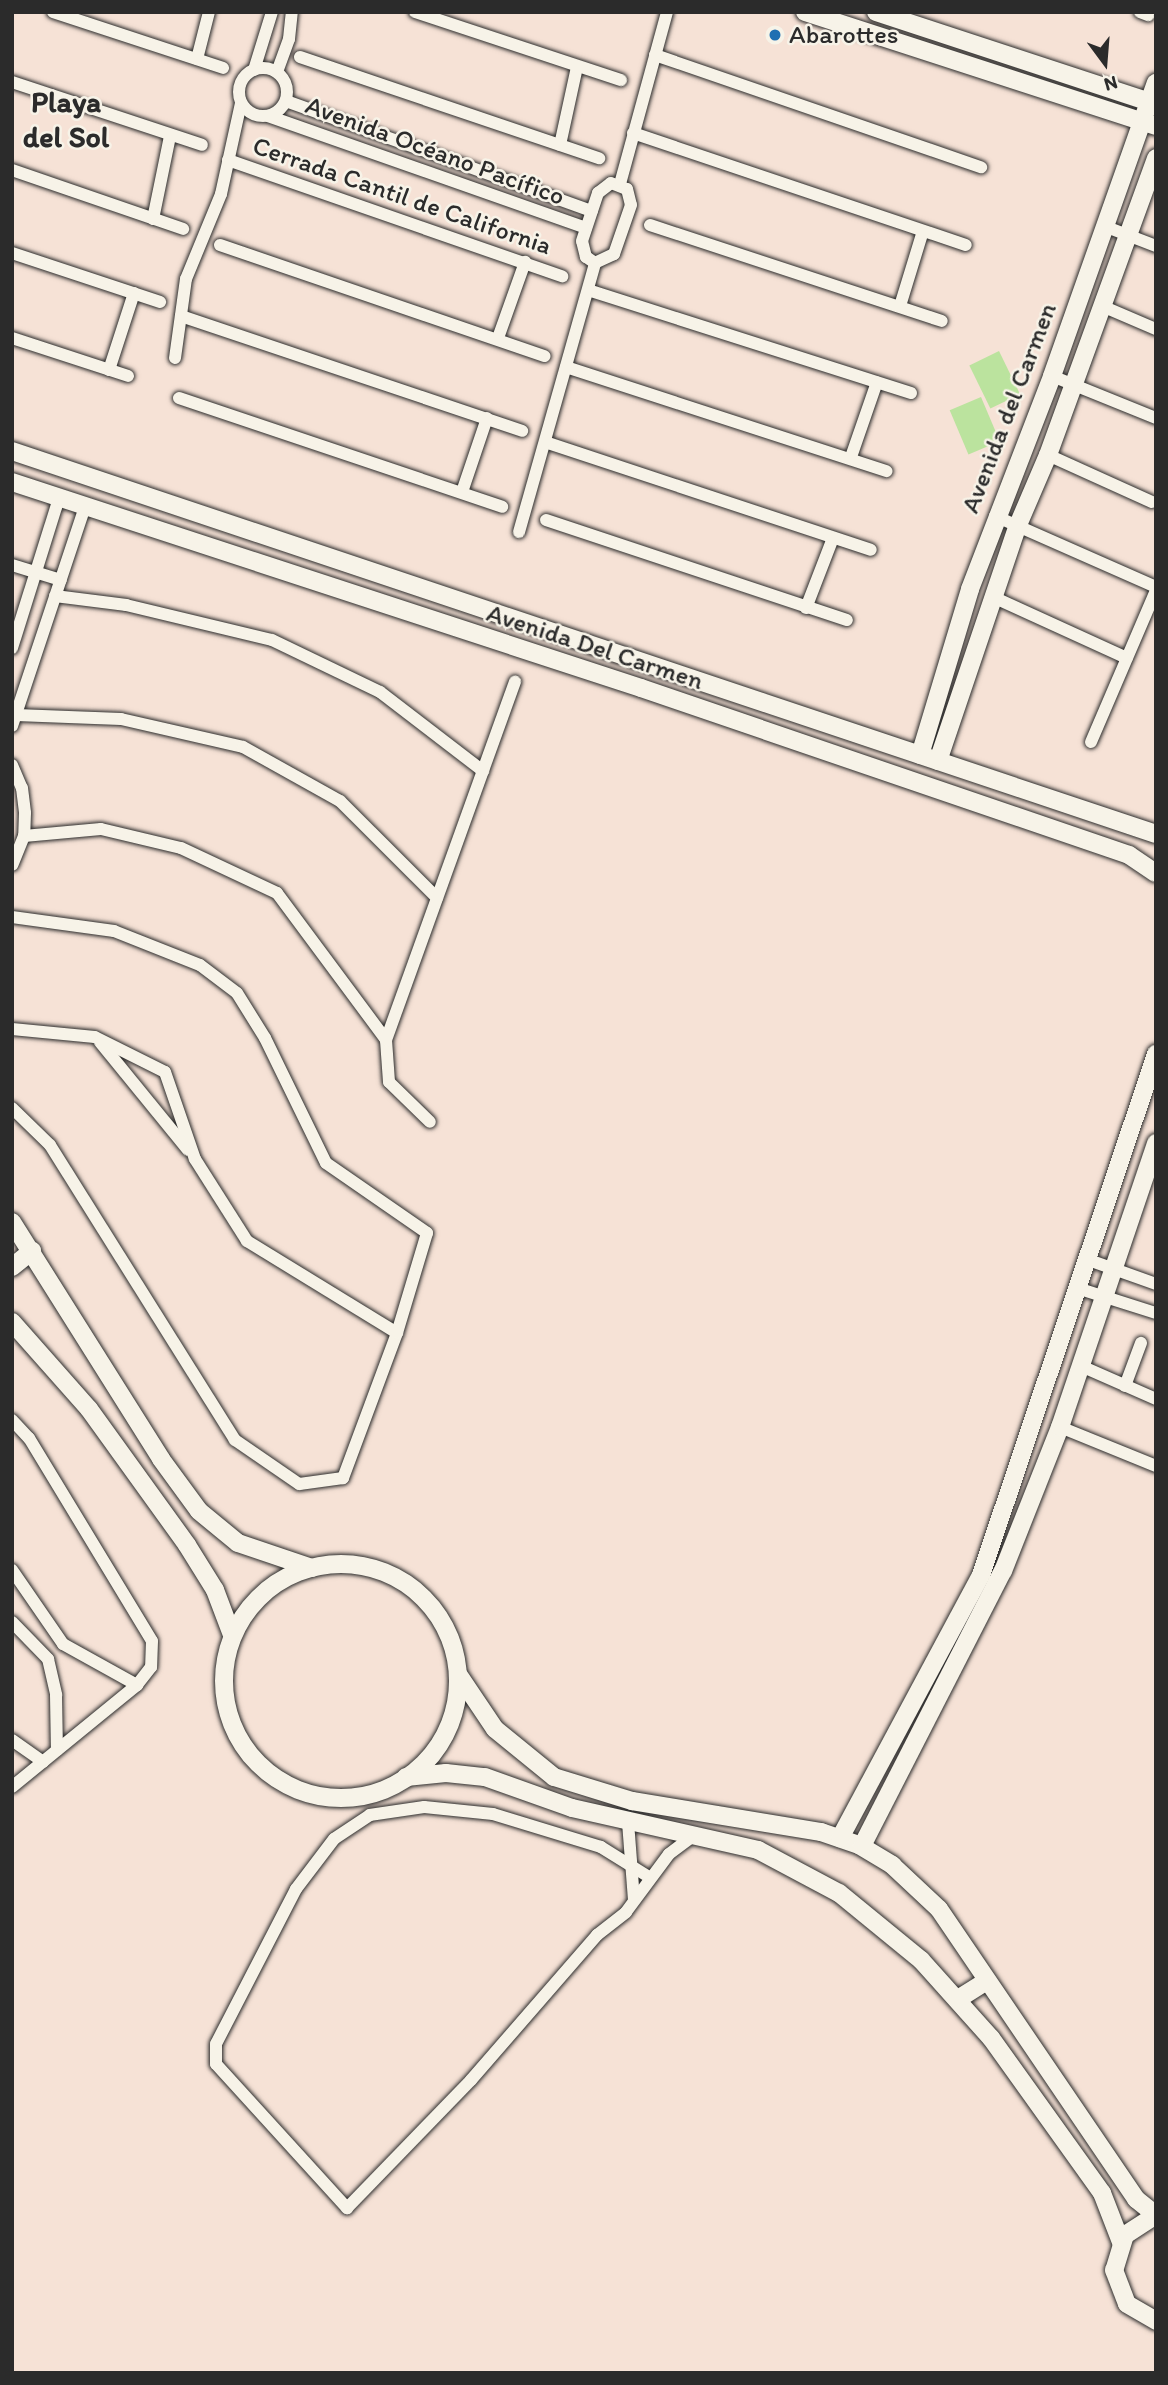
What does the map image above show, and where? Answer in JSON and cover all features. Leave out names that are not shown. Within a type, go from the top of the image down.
[{"type":"street","points":[[53,12],[223,68]]},
{"type":"street","points":[[197,59],[209,12]]},
{"type":"street","points":[[175,358],[186,279],[221,194],[241,103],[239,87],[254,70],[272,12]]},
{"type":"street","points":[[277,72],[289,39],[292,12]]},
{"type":"street","points":[[415,12],[621,80]]},
{"type":"street","points":[[620,184],[667,12]]},
{"type":"street","points":[[805,12],[1149,124]]},
{"type":"street","points":[[876,12],[1153,103]]},
{"type":"street","points":[[655,55],[981,167]]},
{"type":"street","points":[[300,57],[599,158]]},
{"type":"street","points":[[560,145],[578,66]]},
{"type":"street","points":[[254,70],[277,72]]},
{"type":"street","points":[[241,103],[252,114],[268,116],[285,101],[286,85],[277,72]]},
{"type":"street","points":[[12,82],[202,145]]},
{"type":"street","name":"Avenida del Carmen","points":[[920,755],[945,665],[995,516],[1052,376],[1104,226],[1149,124],[1156,83]]},
{"type":"street","name":"Avenida Océano Pacífico","points":[[285,101],[592,211]]},
{"type":"street","name":"Avenida Océano Pacífico","points":[[268,116],[586,229]]},
{"type":"street","points":[[632,133],[966,245]]},
{"type":"street","points":[[153,219],[170,136]]},
{"type":"street","name":"Avenida del Carmen","points":[[938,761],[1018,525],[1048,455],[1156,158]]},
{"type":"street","name":"Cerrada Cantil de California","points":[[228,160],[562,276]]},
{"type":"street","points":[[12,170],[183,229]]},
{"type":"street","points":[[620,184],[630,194],[631,205],[614,254],[606,262],[595,263],[583,252],[586,229],[601,188],[620,184]]},
{"type":"street","points":[[650,225],[942,321]]},
{"type":"street","points":[[1104,226],[1156,246]]},
{"type":"street","points":[[900,306],[923,231]]},
{"type":"street","points":[[220,245],[545,356]]},
{"type":"street","points":[[12,253],[160,302]]},
{"type":"street","points":[[498,338],[525,262]]},
{"type":"street","points":[[519,532],[595,263]]},
{"type":"street","points":[[588,289],[911,393]]},
{"type":"street","points":[[109,370],[134,293]]},
{"type":"street","points":[[1102,306],[1156,329]]},
{"type":"street","points":[[181,316],[522,431]]},
{"type":"street","points":[[12,338],[128,376]]},
{"type":"street","points":[[566,367],[851,457],[887,471]]},
{"type":"street","points":[[1052,376],[1075,383],[1156,418]]},
{"type":"street","points":[[851,457],[877,382]]},
{"type":"street","points":[[179,398],[502,507]]},
{"type":"street","points":[[462,492],[487,418]]},
{"type":"street","points":[[545,442],[871,550]]},
{"type":"street","name":"Avenida Del Carmen","points":[[12,451],[641,659],[1152,833]]},
{"type":"street","points":[[1048,455],[1152,502]]},
{"type":"street","name":"Avenida Del Carmen","points":[[12,482],[389,608],[641,688],[1129,855],[1156,871]]},
{"type":"street","points":[[36,654],[12,648],[59,498]]},
{"type":"street","points":[[149,528],[158,500]]},
{"type":"street","points":[[85,507],[14,721],[121,719],[243,747],[340,801],[437,898]]},
{"type":"street","points":[[995,516],[1156,588],[1091,743]]},
{"type":"street","points":[[546,520],[847,620]]},
{"type":"street","points":[[806,608],[833,538]]},
{"type":"street","points":[[12,565],[61,580]]},
{"type":"street","points":[[389,608],[399,580]]},
{"type":"street","points":[[55,596],[126,605],[272,640],[380,692],[483,771]]},
{"type":"street","points":[[993,597],[1127,658]]},
{"type":"street","points":[[641,659],[636,672],[641,688]]},
{"type":"street","points":[[945,665],[968,672]]},
{"type":"street","points":[[430,1122],[389,1082],[386,1040],[515,682]]},
{"type":"street","points":[[12,765],[22,789],[24,836],[12,865]]},
{"type":"street","points":[[24,836],[101,828],[181,848],[277,893],[386,1040]]},
{"type":"street","points":[[1152,833],[1148,857],[1156,871]]},
{"type":"street","points":[[12,917],[114,932],[200,965],[236,993],[265,1038],[326,1163],[427,1233],[397,1333],[343,1478],[299,1484],[235,1440],[50,1145],[12,1108]]},
{"type":"street","points":[[12,1029],[96,1037],[164,1072],[195,1159]]},
{"type":"street","points":[[96,1037],[195,1159],[247,1241],[397,1333]]},
{"type":"street","points":[[840,1838],[982,1575],[1156,1054]]},
{"type":"street","points":[[862,1846],[995,1588],[1057,1435],[1135,1206],[1150,1181],[1156,1143]]},
{"type":"street","points":[[1109,1194],[1135,1206]]},
{"type":"street","points":[[12,1222],[33,1251],[161,1459],[199,1511],[238,1543],[312,1568]]},
{"type":"street","points":[[12,1267],[33,1251]]},
{"type":"street","points":[[1086,1259],[1156,1284]]},
{"type":"street","points":[[1077,1289],[1156,1313]]},
{"type":"street","points":[[12,1322],[89,1409],[187,1545],[215,1590],[232,1635]]},
{"type":"street","points":[[1125,1386],[1141,1343]]},
{"type":"street","points":[[1081,1366],[1156,1399]]},
{"type":"street","points":[[12,1420],[29,1438],[152,1641],[151,1667],[137,1685],[13,1784]]},
{"type":"street","points":[[1028,1434],[1057,1435],[1156,1466]]},
{"type":"street","points":[[362,1565],[398,1577],[428,1600],[448,1631],[458,1674],[456,1705],[443,1740],[406,1777],[387,1788],[351,1798],[311,1794],[274,1777],[245,1750],[228,1714],[223,1674],[232,1635],[254,1601],[286,1576],[312,1568],[362,1565]]},
{"type":"street","points":[[12,1570],[63,1644],[137,1685]]},
{"type":"street","points":[[12,1622],[48,1659],[56,1695],[57,1750]]},
{"type":"street","points":[[48,1659],[63,1644]]},
{"type":"street","points":[[458,1674],[495,1729],[554,1777],[632,1801],[762,1820],[840,1838],[862,1846],[920,1887],[946,1918],[1136,2199],[1156,2215],[1139,2222],[1121,2242],[1114,2270],[1117,2288],[1127,2304],[1156,2321]]},
{"type":"street","points":[[12,1740],[43,1762]]},
{"type":"street","points":[[406,1777],[446,1773],[485,1777],[547,1801],[628,1822],[758,1850],[839,1892],[921,1960],[991,2038],[1101,2193],[1121,2242]]},
{"type":"street","points":[[649,1877],[632,1869],[601,1847],[493,1814],[424,1807],[370,1815],[334,1839],[296,1889],[216,2044],[216,2064],[347,2208],[634,1900],[669,1854],[694,1835]]},
{"type":"street","points":[[758,1850],[762,1820]]},
{"type":"street","points":[[628,1822],[634,1900]]},
{"type":"street","points":[[958,1999],[987,1980]]},
{"type":"green space","points":[[999,351],[1020,394],[990,409],[969,365]]},
{"type":"green space","points":[[981,397],[1000,441],[968,454],[950,410]]},
{"type":"place","name":"Abarottes","points":[[775,35]]},
{"type":"district","name":"Playa del Sol","points":[[66,119]]}]
